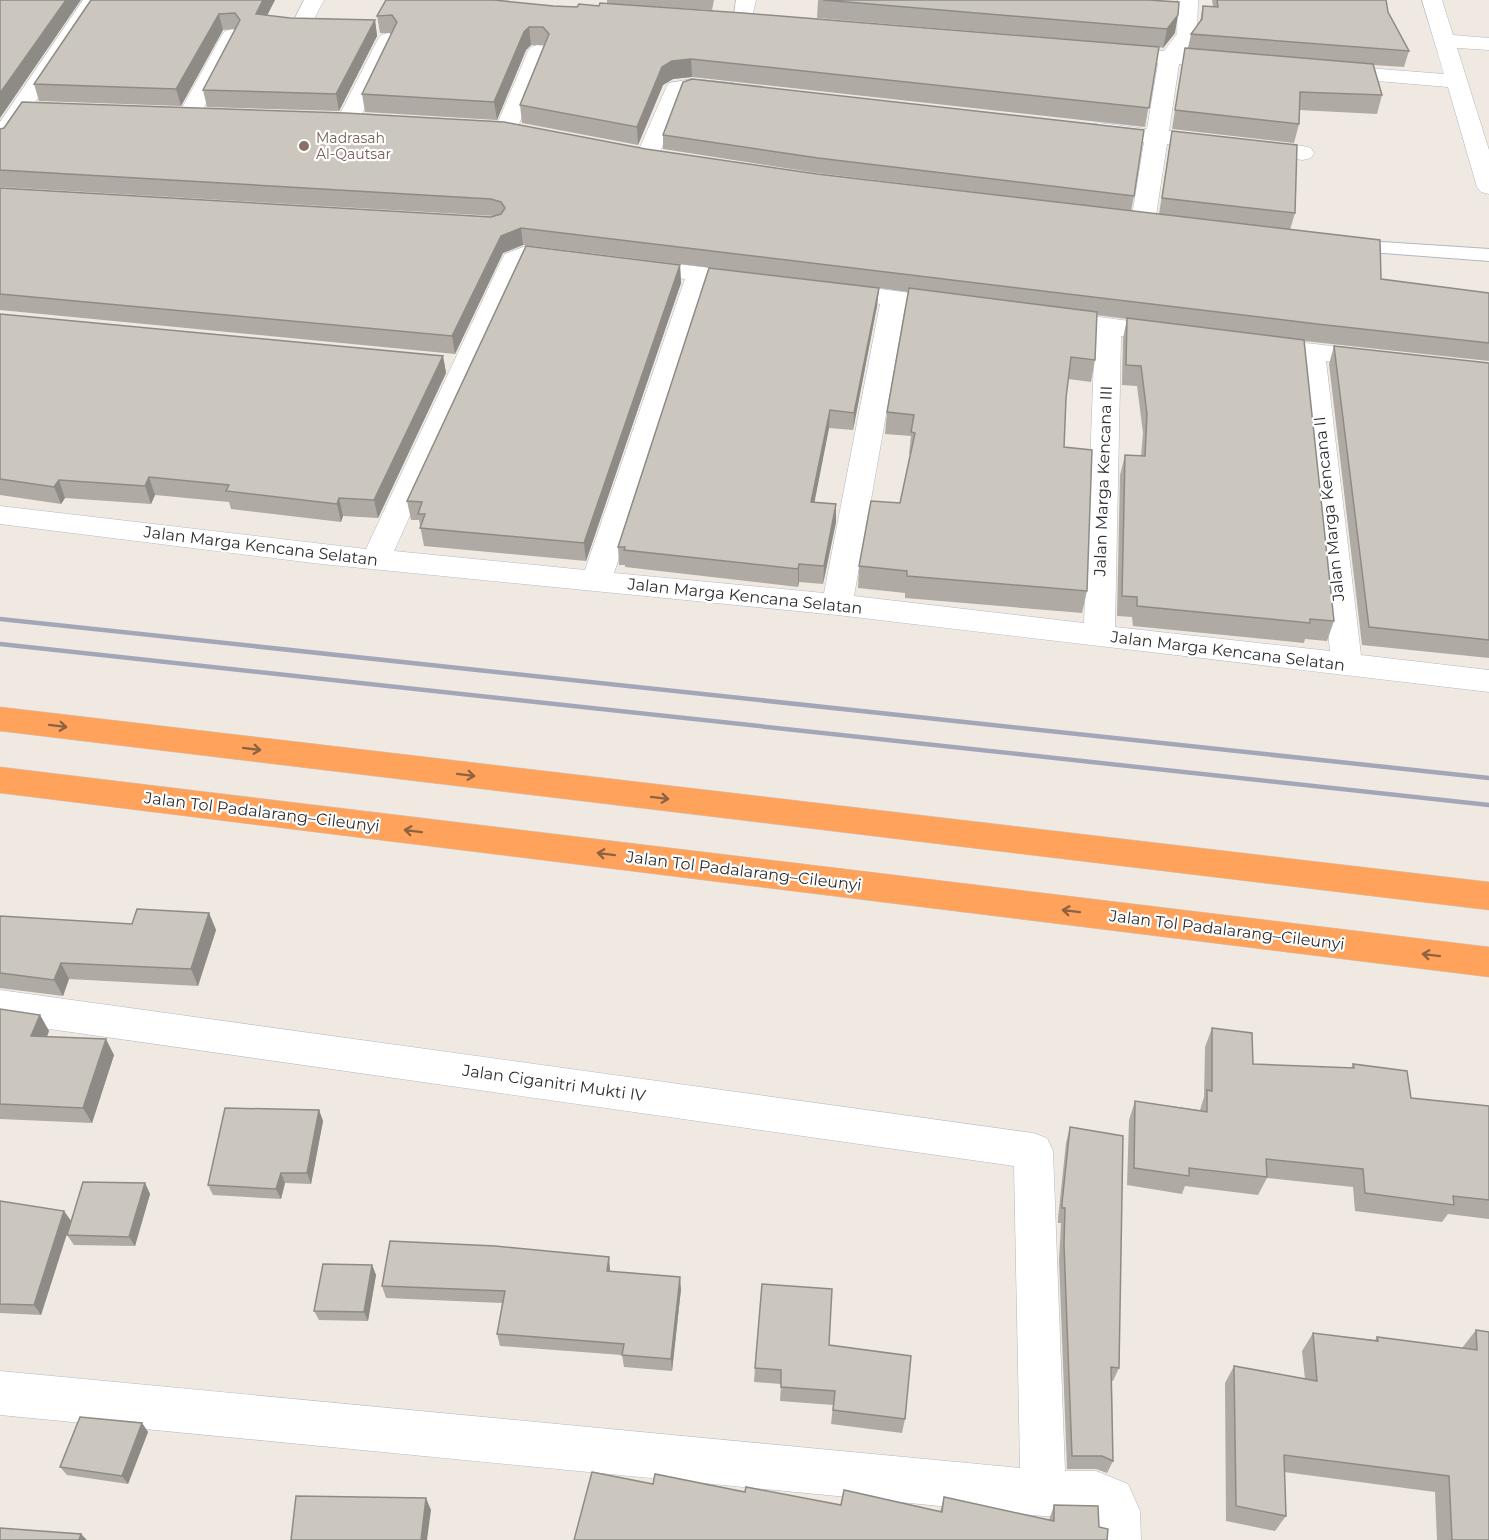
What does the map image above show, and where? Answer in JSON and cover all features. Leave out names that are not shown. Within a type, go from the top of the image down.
[{"type":"highway","points":[[0,719],[1489,896]]},
{"type":"highway","name":"Jalan Tol Padalarang–Cileunyi","points":[[0,780],[1489,962]]},
{"type":"street","points":[[300,28],[314,0]]},
{"type":"street","points":[[746,0],[733,21],[765,23]]},
{"type":"street","points":[[1167,225],[1132,221],[1158,137],[1169,58],[1187,34],[1188,0]]},
{"type":"street","points":[[1432,0],[1489,187]]},
{"type":"street","points":[[0,138],[98,3]]},
{"type":"street","points":[[189,115],[232,35]]},
{"type":"street","points":[[325,119],[358,121],[388,39]]},
{"type":"street","points":[[1444,41],[1489,44]]},
{"type":"street","points":[[1087,50],[1245,64]]},
{"type":"street","points":[[529,134],[494,129],[538,51]]},
{"type":"street","points":[[1304,68],[1457,81]]},
{"type":"street","points":[[624,152],[657,158],[677,88],[692,85],[742,90]]},
{"type":"street","points":[[1464,104],[1489,106]]},
{"type":"street","points":[[20,109],[42,110]]},
{"type":"street","points":[[166,114],[211,116]]},
{"type":"street","points":[[1076,128],[1303,153]]},
{"type":"street","points":[[375,559],[453,364],[514,259],[523,254],[779,284]]},
{"type":"street","points":[[596,581],[699,274]]},
{"type":"street","points":[[814,288],[977,309]]},
{"type":"street","points":[[837,605],[894,298]]},
{"type":"street","points":[[1024,315],[1187,337]]},
{"type":"street","name":"Jalan Marga Kencana III","points":[[1099,636],[1108,327]]},
{"type":"street","points":[[1232,342],[1406,362]]},
{"type":"street","name":"Jalan Marga Kencana II","points":[[1311,352],[1347,665]]},
{"type":"street","name":"Jalan Marga Kencana Selatan","points":[[0,515],[375,559],[837,605],[1489,681]]},
{"type":"street","name":"Jalan Ciganitri Mukti IV","points":[[0,1006],[1033,1150],[1043,1493]]},
{"type":"street","points":[[0,1393],[1043,1493],[1096,1494],[1112,1500],[1117,1511],[1118,1540]]},
{"type":"lane","points":[[1351,246],[1489,255]]},
{"type":"building","points":[[0,0],[66,0],[0,93]]},
{"type":"building","points":[[91,0],[263,0],[256,14],[290,18],[375,20],[336,94],[203,90],[240,20],[235,13],[219,14],[176,89],[34,84]]},
{"type":"building","points":[[386,0],[494,0],[577,7],[579,4],[599,6],[600,3],[1159,47],[1149,108],[691,59],[672,61],[662,67],[637,127],[520,105],[549,34],[543,27],[529,27],[524,32],[494,102],[362,94],[397,22],[392,15],[377,16]]},
{"type":"building","points":[[823,0],[1149,0],[1179,2],[1178,15],[1167,29]]},
{"type":"building","points":[[1217,0],[1386,0],[1388,12],[1409,51],[1191,34],[1202,19],[1203,6],[1218,7]]},
{"type":"building","points":[[1185,48],[1373,64],[1382,95],[1300,92],[1299,124],[1175,110]]},
{"type":"building","points":[[692,79],[1144,130],[1134,196],[818,158],[663,135],[683,82]]},
{"type":"building","points":[[22,102],[345,113],[504,122],[646,149],[817,174],[1380,240],[1381,279],[1489,293],[1489,343],[521,228],[501,236],[452,336],[0,294],[0,188],[491,217],[501,214],[505,208],[501,202],[491,199],[0,170],[0,129],[4,128]]},
{"type":"building","points":[[1172,131],[1297,145],[1295,213],[1162,198]]},
{"type":"building","points":[[526,246],[680,265],[584,543],[420,528],[425,514],[418,514],[422,502],[407,501]]},
{"type":"building","points":[[709,268],[879,288],[854,413],[830,410],[811,502],[836,504],[824,566],[799,564],[798,569],[624,550],[625,547],[618,547]]},
{"type":"building","points":[[909,288],[1097,312],[1095,360],[1071,357],[1066,398],[1064,447],[1092,450],[1087,591],[907,576],[907,571],[859,566],[871,501],[900,503],[915,433],[911,432],[914,415],[887,412]]},
{"type":"building","points":[[0,314],[443,356],[374,500],[339,498],[337,504],[226,491],[229,485],[149,477],[145,486],[59,480],[54,487],[0,479]]},
{"type":"building","points":[[1127,318],[1304,340],[1334,621],[1310,619],[1310,623],[1137,606],[1137,597],[1122,596],[1125,455],[1145,456],[1147,414],[1141,366],[1126,365]]},
{"type":"building","points":[[1334,346],[1489,363],[1489,640],[1369,627]]},
{"type":"building","points":[[137,909],[209,913],[191,969],[61,963],[54,980],[0,973],[0,916],[132,924]]},
{"type":"building","points":[[0,1009],[40,1015],[31,1036],[106,1039],[83,1108],[0,1104]]},
{"type":"building","points":[[1212,1028],[1252,1033],[1253,1064],[1354,1068],[1353,1064],[1407,1071],[1411,1098],[1489,1106],[1489,1200],[1453,1196],[1454,1205],[1365,1193],[1363,1169],[1266,1159],[1267,1177],[1189,1168],[1189,1176],[1134,1168],[1135,1101],[1207,1112],[1207,1090],[1212,1091]]},
{"type":"building","points":[[225,1108],[319,1110],[307,1173],[281,1173],[276,1189],[208,1185]]},
{"type":"building","points":[[1070,1127],[1123,1136],[1119,1368],[1111,1367],[1113,1461],[1102,1456],[1072,1456],[1064,1245],[1065,1208],[1062,1208]]},
{"type":"building","points":[[83,1182],[145,1183],[129,1237],[67,1235]]},
{"type":"building","points":[[0,1201],[64,1211],[34,1305],[0,1304]]},
{"type":"building","points":[[390,1241],[495,1246],[609,1257],[607,1271],[680,1277],[671,1359],[622,1355],[624,1344],[497,1334],[505,1291],[382,1286]]},
{"type":"building","points":[[323,1264],[372,1265],[364,1312],[314,1311]]},
{"type":"building","points":[[762,1284],[832,1289],[829,1345],[911,1356],[905,1419],[833,1410],[835,1391],[781,1387],[781,1370],[755,1368]]},
{"type":"building","points":[[1476,1330],[1489,1332],[1489,1540],[1452,1540],[1449,1476],[1284,1455],[1286,1516],[1236,1506],[1234,1366],[1317,1381],[1313,1333],[1378,1341],[1377,1337],[1477,1350]]},
{"type":"building","points":[[80,1417],[142,1423],[122,1476],[60,1467]]},
{"type":"building","points":[[592,1472],[653,1484],[655,1474],[745,1492],[746,1487],[841,1505],[844,1490],[942,1512],[944,1497],[1054,1521],[1054,1505],[1098,1506],[1099,1527],[1108,1529],[1107,1540],[574,1540]]},
{"type":"building","points":[[296,1496],[426,1498],[421,1540],[291,1540]]},
{"type":"building","points":[[0,1528],[81,1534],[79,1540],[0,1540]]},
{"type":"railway","points":[[0,619],[1489,778]]},
{"type":"railway","points":[[0,644],[1489,805]]},
{"type":"place","name":"Madrasah Al-Qautsar","points":[[304,146]]}]
